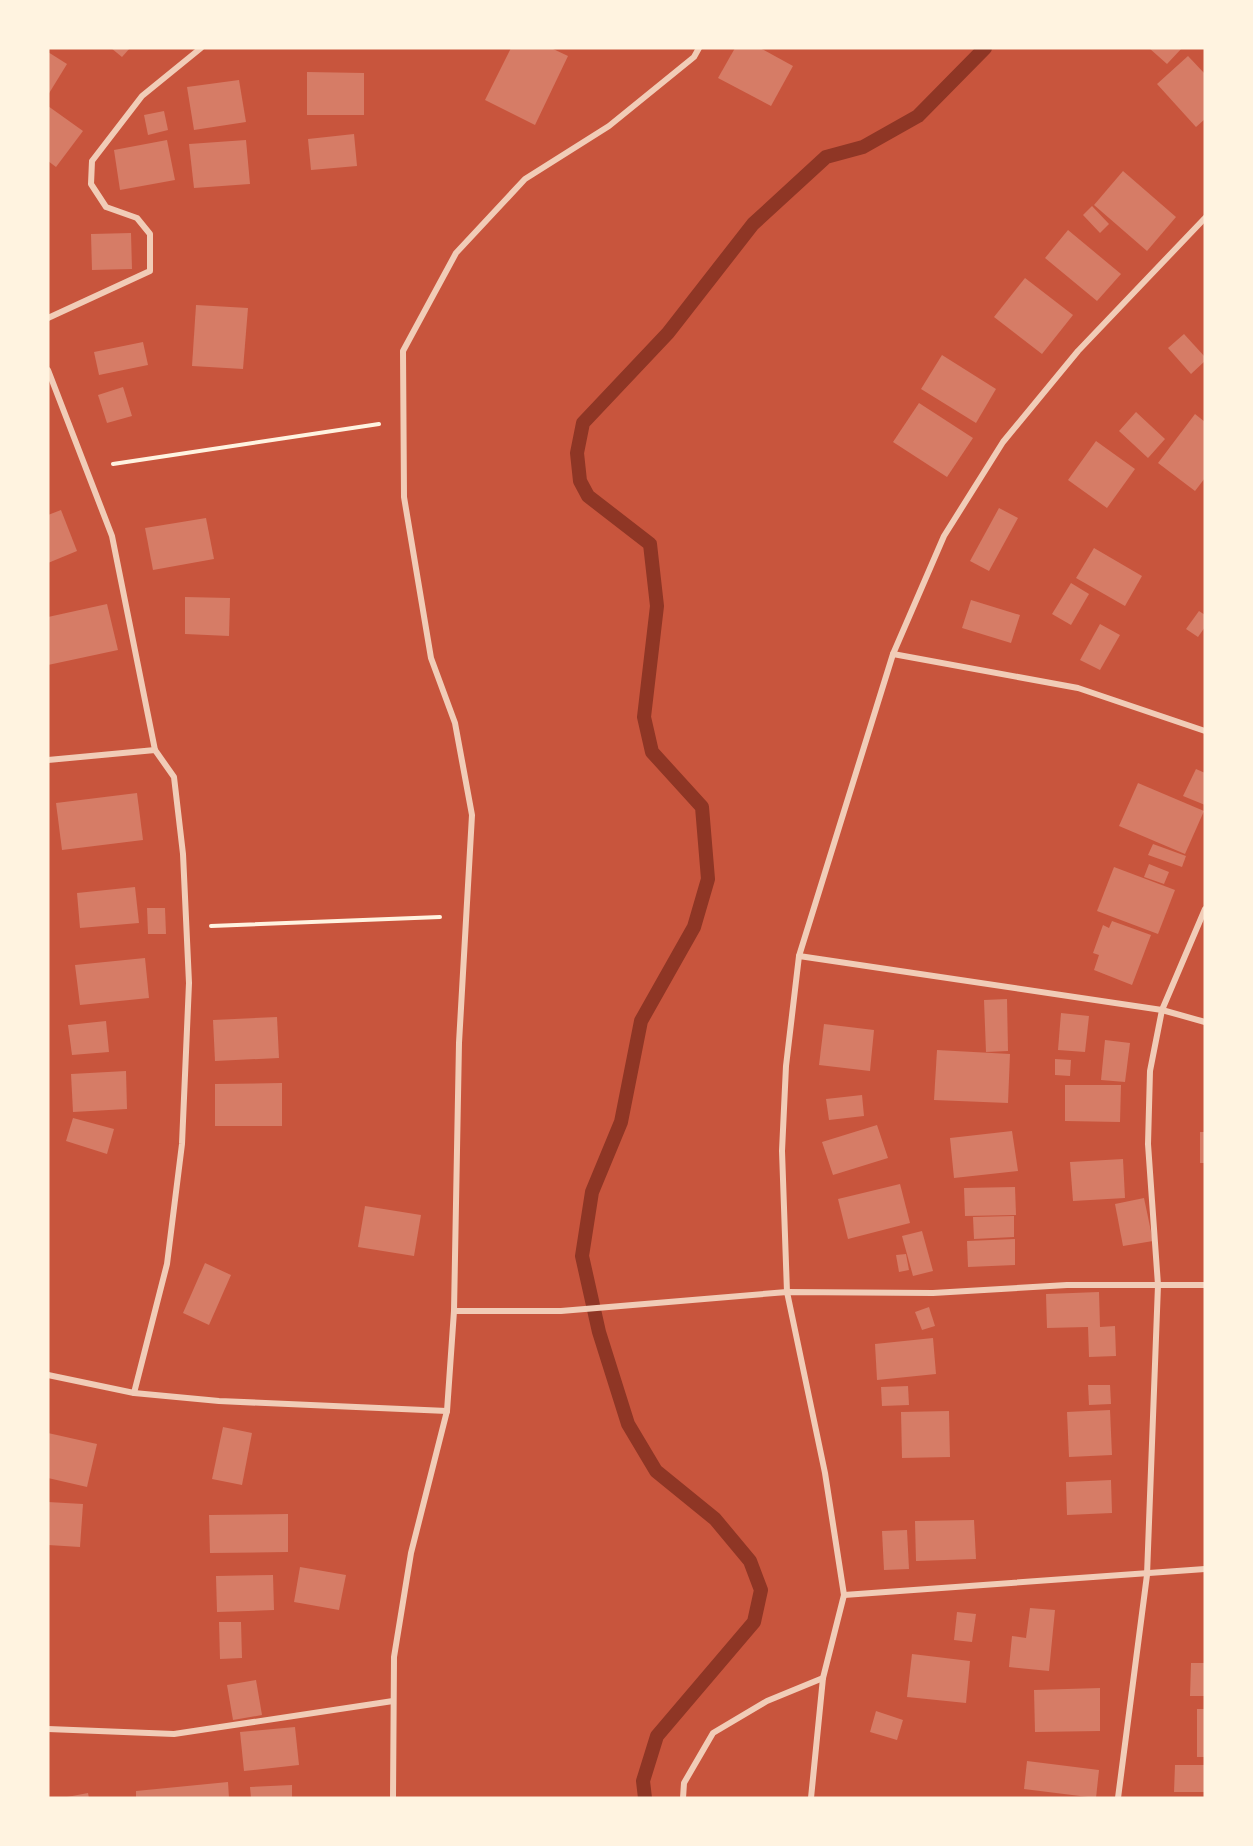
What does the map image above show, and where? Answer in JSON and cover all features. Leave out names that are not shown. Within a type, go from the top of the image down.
[{"type":"street","points":[[48,318],[150,271],[150,234],[137,218],[106,207],[91,184],[92,161],[142,96],[201,48]]},
{"type":"street","points":[[393,1798],[394,1657],[411,1553],[447,1410],[454,1311],[459,1043],[472,815],[455,723],[431,658],[404,497],[403,351],[456,253],[525,179],[609,126],[694,57],[699,48]]},
{"type":"street","points":[[811,1798],[823,1678],[844,1595],[825,1473],[787,1292],[782,1150],[786,1066],[799,956],[894,654],[944,536],[1003,442],[1078,351],[1205,218]]},
{"type":"street","points":[[48,370],[112,536],[155,750],[174,777],[183,854],[189,983],[182,1144],[167,1264],[135,1393]]},
{"type":"street","points":[[894,654],[1078,688],[1205,731]]},
{"type":"street","points":[[48,760],[155,750]]},
{"type":"street","points":[[1118,1798],[1147,1575],[1158,1285],[1148,1144],[1150,1071],[1162,1010],[1205,909]]},
{"type":"street","points":[[799,956],[1162,1010],[1205,1022]]},
{"type":"street","points":[[454,1311],[561,1311],[787,1292],[933,1293],[1067,1285],[1205,1285]]},
{"type":"street","points":[[48,1375],[135,1393],[219,1401],[447,1410]]},
{"type":"street","points":[[844,1595],[1147,1575],[1205,1569]]},
{"type":"street","points":[[684,1798],[684,1783],[712,1733],[767,1701],[823,1678]]},
{"type":"street","points":[[48,1729],[174,1734],[393,1701]]},
{"type":"path","points":[[86,468],[402,421]]},
{"type":"path","points":[[186,927],[468,916]]},
{"type":"building","points":[[111,48],[130,48],[122,57]]},
{"type":"building","points":[[511,48],[551,48],[568,56],[535,125],[485,100]]},
{"type":"building","points":[[735,48],[760,48],[793,66],[771,106],[718,78]]},
{"type":"building","points":[[1149,48],[1182,48],[1167,64]]},
{"type":"building","points":[[48,52],[67,64],[48,95]]},
{"type":"building","points":[[1188,56],[1205,74],[1205,119],[1196,127],[1157,84]]},
{"type":"building","points":[[307,72],[364,73],[364,115],[307,115]]},
{"type":"building","points":[[239,80],[246,122],[194,130],[187,87]]},
{"type":"building","points":[[48,106],[83,131],[56,167],[48,161]]},
{"type":"building","points":[[164,111],[168,130],[148,135],[144,115]]},
{"type":"building","points":[[354,134],[357,166],[311,170],[308,139]]},
{"type":"building","points":[[167,140],[175,180],[120,190],[114,150]]},
{"type":"building","points":[[246,140],[250,184],[194,188],[189,144]]},
{"type":"building","points":[[1123,171],[1176,217],[1147,251],[1094,205]]},
{"type":"building","points":[[1092,206],[1109,224],[1100,233],[1083,215]]},
{"type":"building","points":[[1068,230],[1121,274],[1097,301],[1045,258]]},
{"type":"building","points":[[131,233],[132,269],[92,270],[91,234]]},
{"type":"building","points":[[1025,278],[1073,315],[1042,354],[994,317]]},
{"type":"building","points":[[196,305],[248,308],[243,369],[192,366]]},
{"type":"building","points":[[1184,334],[1205,357],[1205,361],[1191,374],[1168,348]]},
{"type":"building","points":[[143,342],[148,365],[99,375],[94,352]]},
{"type":"building","points":[[942,355],[996,389],[976,423],[921,389]]},
{"type":"building","points":[[123,387],[132,416],[107,423],[98,395]]},
{"type":"building","points":[[919,403],[973,438],[947,477],[893,442]]},
{"type":"building","points":[[1136,412],[1165,439],[1148,458],[1119,431]]},
{"type":"building","points":[[1195,414],[1205,422],[1205,478],[1195,491],[1158,463]]},
{"type":"building","points":[[1096,441],[1135,469],[1107,508],[1068,480]]},
{"type":"building","points":[[999,508],[1018,518],[989,571],[970,561]]},
{"type":"building","points":[[61,510],[77,551],[48,563],[48,515]]},
{"type":"building","points":[[206,518],[214,559],[153,570],[145,528]]},
{"type":"building","points":[[1094,548],[1142,576],[1125,606],[1076,578]]},
{"type":"building","points":[[1071,583],[1089,594],[1071,625],[1052,614]]},
{"type":"building","points":[[185,597],[230,598],[229,636],[185,634]]},
{"type":"building","points":[[971,600],[1020,615],[1011,643],[962,628]]},
{"type":"building","points":[[107,604],[118,650],[48,665],[48,617]]},
{"type":"building","points":[[1199,611],[1205,615],[1205,627],[1198,637],[1186,629]]},
{"type":"building","points":[[1100,624],[1120,635],[1100,670],[1080,660]]},
{"type":"building","points":[[1196,769],[1205,773],[1205,805],[1183,796]]},
{"type":"building","points":[[1138,783],[1204,811],[1185,854],[1119,826]]},
{"type":"building","points":[[137,793],[143,840],[62,850],[56,803]]},
{"type":"building","points":[[1153,844],[1186,856],[1182,867],[1148,855]]},
{"type":"building","points":[[1149,864],[1169,872],[1164,884],[1144,877]]},
{"type":"building","points":[[1114,867],[1175,890],[1158,934],[1097,911]]},
{"type":"building","points":[[135,887],[139,923],[80,928],[77,893]]},
{"type":"building","points":[[147,908],[165,908],[166,934],[148,934]]},
{"type":"building","points":[[1112,921],[1151,935],[1132,985],[1094,970],[1099,955],[1093,953],[1103,925],[1109,928]]},
{"type":"building","points":[[145,958],[149,998],[80,1005],[75,965]]},
{"type":"building","points":[[1007,999],[1008,1051],[986,1052],[984,1000]]},
{"type":"building","points":[[1061,1013],[1089,1016],[1085,1052],[1058,1050]]},
{"type":"building","points":[[277,1017],[279,1058],[215,1061],[213,1020]]},
{"type":"building","points":[[106,1021],[109,1052],[72,1055],[68,1025]]},
{"type":"building","points":[[824,1024],[874,1030],[870,1071],[819,1065]]},
{"type":"building","points":[[1105,1040],[1130,1043],[1125,1082],[1101,1080]]},
{"type":"building","points":[[937,1050],[1010,1054],[1008,1103],[934,1100]]},
{"type":"building","points":[[1055,1059],[1071,1060],[1070,1076],[1055,1075]]},
{"type":"building","points":[[126,1071],[127,1109],[73,1112],[71,1074]]},
{"type":"building","points":[[282,1083],[282,1126],[215,1126],[215,1084]]},
{"type":"building","points":[[1065,1085],[1121,1085],[1120,1122],[1065,1121]]},
{"type":"building","points":[[862,1095],[864,1116],[829,1120],[826,1099]]},
{"type":"building","points":[[73,1118],[114,1129],[107,1154],[66,1141]]},
{"type":"building","points":[[877,1125],[888,1158],[833,1175],[822,1142]]},
{"type":"building","points":[[1012,1131],[1018,1171],[954,1178],[950,1138]]},
{"type":"building","points":[[1200,1132],[1205,1132],[1205,1163],[1200,1163]]},
{"type":"building","points":[[1123,1159],[1125,1198],[1073,1201],[1070,1162]]},
{"type":"building","points":[[900,1184],[910,1223],[848,1239],[838,1199]]},
{"type":"building","points":[[1015,1187],[1016,1215],[965,1216],[964,1188]]},
{"type":"building","points":[[1144,1198],[1153,1241],[1123,1246],[1115,1204]]},
{"type":"building","points":[[365,1206],[421,1215],[414,1256],[358,1247]]},
{"type":"building","points":[[1014,1216],[1014,1237],[974,1239],[973,1217]]},
{"type":"building","points":[[922,1231],[933,1271],[913,1276],[902,1236]]},
{"type":"building","points":[[1015,1239],[1015,1265],[968,1267],[967,1241]]},
{"type":"building","points":[[906,1254],[909,1270],[899,1272],[896,1255]]},
{"type":"building","points":[[205,1263],[231,1275],[209,1325],[183,1313]]},
{"type":"building","points":[[1099,1292],[1100,1327],[1115,1326],[1116,1356],[1089,1357],[1088,1327],[1047,1328],[1046,1294]]},
{"type":"building","points":[[929,1307],[935,1326],[922,1330],[915,1312]]},
{"type":"building","points":[[933,1338],[936,1374],[877,1380],[875,1344]]},
{"type":"building","points":[[1088,1385],[1110,1385],[1111,1404],[1089,1405]]},
{"type":"building","points":[[908,1386],[909,1405],[882,1406],[881,1387]]},
{"type":"building","points":[[1110,1410],[1112,1455],[1069,1457],[1067,1412]]},
{"type":"building","points":[[949,1411],[950,1457],[902,1458],[901,1412]]},
{"type":"building","points":[[223,1427],[252,1433],[242,1485],[212,1479]]},
{"type":"building","points":[[48,1433],[97,1444],[87,1487],[48,1478]]},
{"type":"building","points":[[1111,1480],[1112,1513],[1067,1515],[1066,1482]]},
{"type":"building","points":[[48,1502],[83,1504],[80,1547],[48,1545]]},
{"type":"building","points":[[288,1514],[288,1552],[210,1553],[209,1515]]},
{"type":"building","points":[[974,1520],[976,1559],[916,1561],[915,1521]]},
{"type":"building","points":[[907,1530],[909,1569],[884,1570],[882,1531]]},
{"type":"building","points":[[300,1567],[346,1575],[339,1610],[294,1602]]},
{"type":"building","points":[[273,1575],[274,1610],[217,1612],[216,1576]]},
{"type":"building","points":[[1030,1608],[1055,1610],[1049,1671],[1009,1667],[1012,1636],[1026,1638]]},
{"type":"building","points":[[957,1612],[976,1614],[972,1642],[954,1640]]},
{"type":"building","points":[[219,1622],[241,1622],[242,1658],[220,1659]]},
{"type":"building","points":[[912,1654],[970,1661],[966,1703],[907,1697]]},
{"type":"building","points":[[1191,1663],[1205,1663],[1205,1696],[1190,1696]]},
{"type":"building","points":[[256,1680],[262,1715],[233,1720],[227,1685]]},
{"type":"building","points":[[1100,1688],[1100,1731],[1035,1732],[1034,1690]]},
{"type":"building","points":[[1197,1709],[1205,1709],[1205,1757],[1197,1757]]},
{"type":"building","points":[[876,1711],[903,1720],[897,1740],[870,1732]]},
{"type":"building","points":[[295,1727],[299,1765],[244,1771],[240,1732]]},
{"type":"building","points":[[1027,1761],[1099,1770],[1096,1798],[1024,1789]]},
{"type":"building","points":[[1175,1765],[1205,1765],[1205,1792],[1174,1792]]},
{"type":"building","points":[[228,1782],[229,1798],[136,1798],[136,1791]]},
{"type":"building","points":[[292,1785],[292,1798],[251,1798],[250,1787]]},
{"type":"building","points":[[88,1793],[89,1798],[67,1798],[67,1797]]},
{"type":"waterway","points":[[645,1798],[643,1781],[657,1736],[754,1622],[761,1590],[750,1561],[715,1519],[656,1471],[628,1424],[599,1332],[582,1256],[592,1192],[621,1122],[641,1021],[694,927],[708,879],[702,807],[652,752],[644,717],[657,606],[650,544],[588,496],[580,481],[577,453],[583,423],[668,333],[753,224],[826,157],[863,147],[918,116],[985,48]]}]
